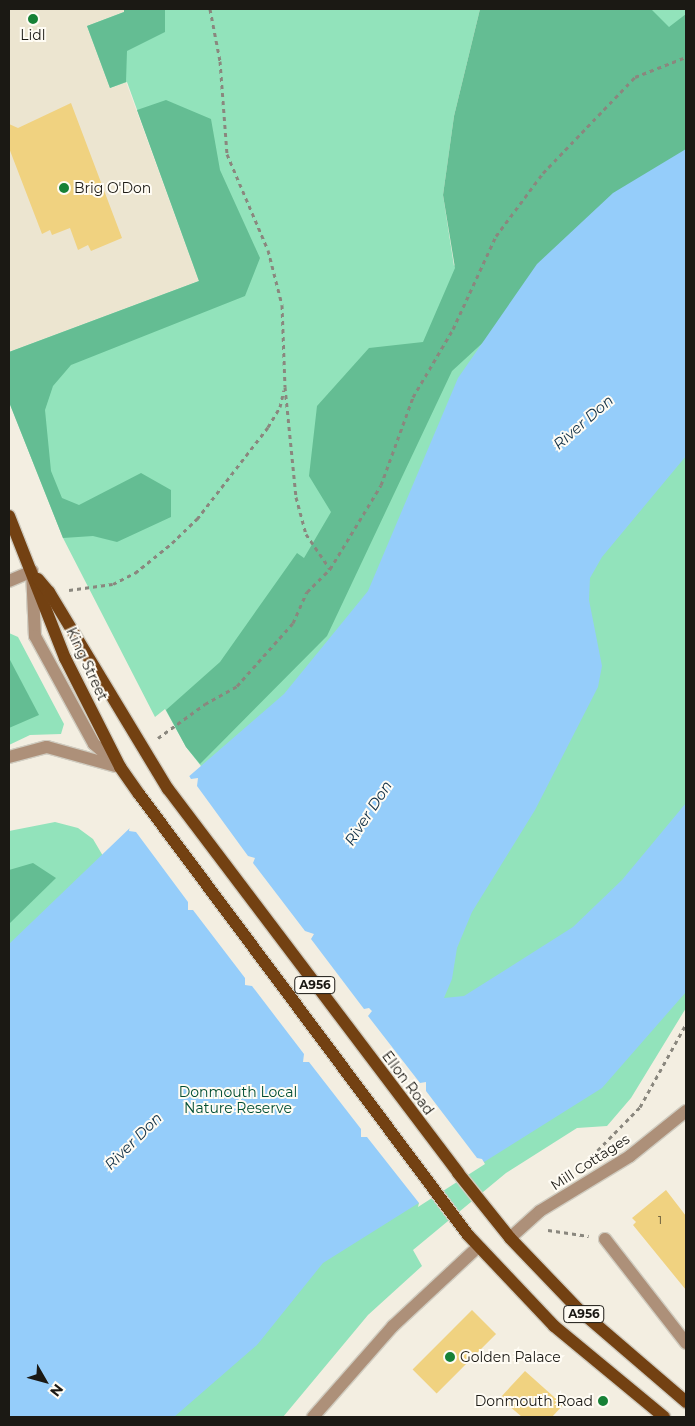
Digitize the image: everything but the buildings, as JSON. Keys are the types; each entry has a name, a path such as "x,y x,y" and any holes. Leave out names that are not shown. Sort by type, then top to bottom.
{"main road":[{"name":"King Street","path":"9,516 65,658 120,768"},
{"name":"King Street","path":"32,571 49,592 144,749"},
{"name":"Ellon Road","path":"144,749 193,822 510,1238 578,1309 686,1402"},
{"name":"A956","path":"120,768 478,1247 554,1326 664,1417"}],"street":[{"path":"9,581 32,571 35,636 94,744 120,768"},
{"path":"9,757 47,747 120,768"},
{"name":"Mill Cottages","path":"510,1238 540,1211 630,1156 686,1111"},
{"path":"606,1239 686,1343"},
{"path":"313,1417 393,1326 478,1247"}],"path":[{"path":"210,9 220,61 227,154 277,278 282,305 285,387 296,497 306,534 330,569"},
{"path":"144,749 205,704 237,686 293,623 307,592 330,569 381,485 413,397 453,329 496,236 542,173 634,77 686,56"},
{"path":"49,592 113,584 154,559 197,519 268,427 280,408 285,387"},
{"path":"586,1162 640,1107 686,1024"},
{"path":"542,1229 606,1239"}],"shaded area":[{"path":"9,9 124,9 125,12 87,26 111,88 126,82 199,281 9,352"}],"green space":[{"name":"Donmouth Local Nature Reserve","path":"124,9 480,9 454,116 443,195 454,266 651,9 686,9 686,1008 631,1098 607,1126 577,1128 506,1173 413,1250 422,1266 368,1315 283,1417 9,1417 9,831 55,822 78,828 93,839 116,878 223,794 186,747 165,709 155,717 63,538 9,402 9,352 199,281 127,82 110,88 87,26 124,12"},
{"path":"124,9 165,9 165,32 127,51 126,82 110,88 87,26 124,12"},
{"path":"480,9 651,9 669,27 686,14 686,156 452,371 327,636 200,764 186,747 166,710 220,662 297,553 304,558 331,512 309,476 317,406 369,348 423,342 455,268 443,195 454,116"},
{"path":"166,100 211,119 220,170 260,258 245,296 71,365 53,386 45,410 51,471 62,498 79,505 141,473 171,490 171,517 117,542 93,536 63,538 9,402 9,352 199,281 137,110"},
{"path":"9,633 18,637 64,724 61,734 30,735 9,745"},
{"path":"9,658 39,715 9,728"},
{"path":"33,863 56,878 9,924 9,870"}],"water":[{"name":"Donmouth Local Nature Reserve","path":"686,149 686,456 602,557 590,578 589,600 602,666 598,687 535,810 472,912 457,948 452,979 444,998 464,996 573,927 622,880 686,803 686,992 602,1088 323,1263 257,1345 174,1417 9,1417 9,944 134,824 284,694 368,591 458,378 537,264 613,193"}],"pier":[{"path":"188,774 191,779 198,778 197,786 248,856 255,858 253,863 305,931 314,934 311,939 364,1009 369,1008 372,1011 368,1016 420,1083 426,1082 426,1091 477,1158 482,1159 485,1164 418,1207 419,1203 367,1137 361,1137 361,1129 309,1062 303,1062 304,1054 252,986 245,985 245,978 193,910 188,910 188,902 136,832 129,831 130,824"}],"place":[{"name":"Lidl","path":"33,19"},
{"name":"Brig O'Don","path":"64,188"},
{"name":"Golden Palace","path":"450,1357"},
{"name":"Donmouth Road","path":"603,1401"}],"water label":[{"name":"River Don","path":"583,422"},
{"name":"River Don","path":"368,813"},
{"name":"River Don","path":"133,1141"}]}
